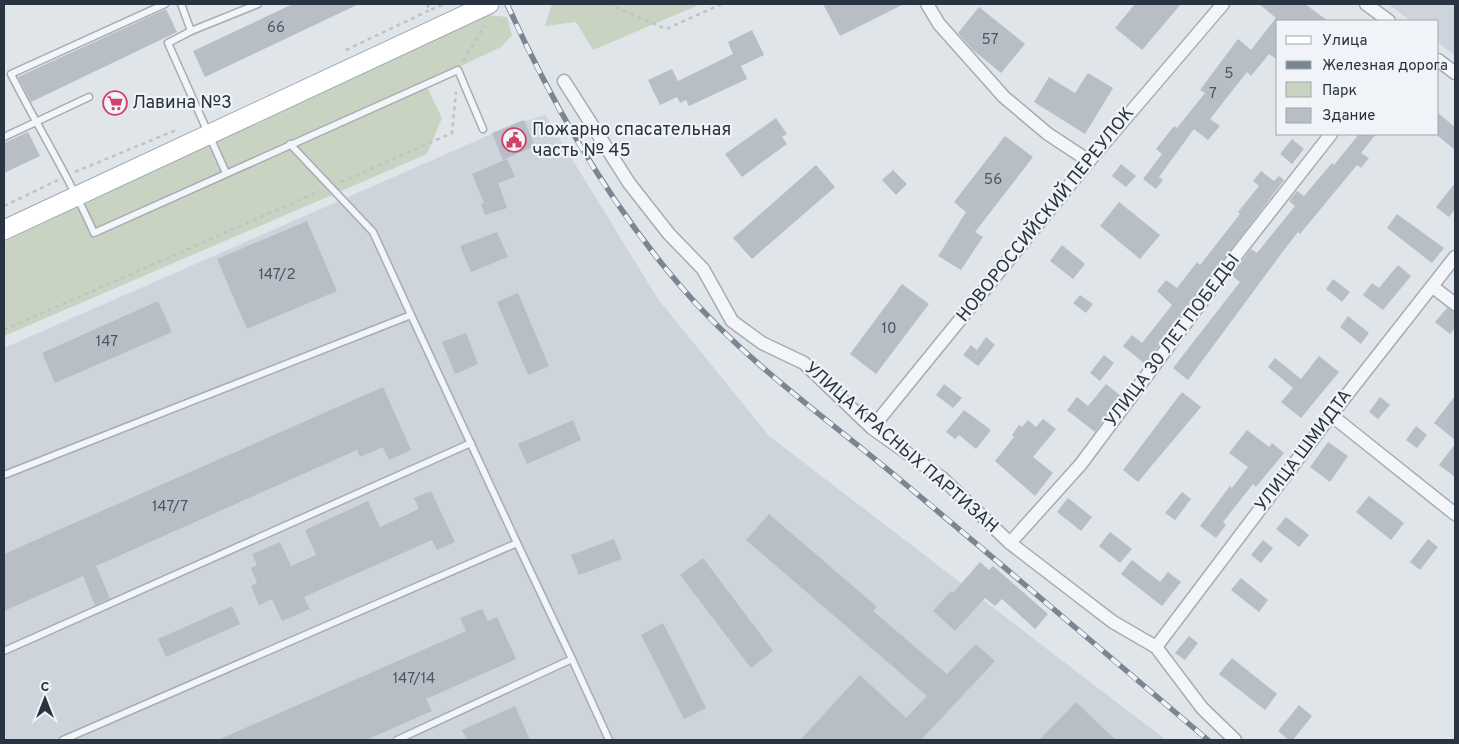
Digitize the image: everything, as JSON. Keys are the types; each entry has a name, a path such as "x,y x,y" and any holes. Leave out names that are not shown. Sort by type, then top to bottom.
{"main road":[{"path":"4,230 210,134 488,11"}],"street":[{"path":"927,4 939,24 1004,97 1048,134 1089,161"},
{"name":"НОВОРОССИЙСКИЙ ПЕРЕУЛОК","path":"872,428 1089,161 1223,4"},
{"path":"1366,4 1388,20"},
{"path":"1439,61 1455,74"},
{"name":"УЛИЦА КРАСНЫХ ПАРТИЗАН","path":"564,81 628,183 669,234 704,269 732,321 762,343 804,363 872,428 942,478 1010,543 1113,622 1156,647 1202,708 1235,740"},
{"name":"УЛИЦА 30 ЛЕТ ПОБЕДЫ","path":"1010,543 1081,464 1237,254 1330,135"},
{"name":"УЛИЦА ШМИДТА","path":"1156,647 1331,415 1455,257"},
{"path":"1433,287 1455,304"},
{"path":"1331,415 1455,514"}],"lane":[{"path":"4,75 11,74 165,4"},
{"path":"181,4 191,31"},
{"path":"226,173 168,43 191,31 258,4"},
{"path":"11,74 35,122 78,196 94,233 458,70 483,129"},
{"path":"4,136 89,97"},
{"path":"290,144 373,232 610,740"},
{"path":"4,475 411,315"},
{"path":"4,651 471,443"},
{"path":"63,740 517,543"},
{"path":"397,740 572,659"}],"path":[{"path":"427,4 430,10"},
{"path":"343,52 444,4"},
{"path":"608,4 666,29 722,4"},
{"path":"4,330 452,133 458,70 488,11"},
{"path":"4,206 67,176 176,130"}],"shaded area":[{"path":"1388,4 1455,4 1455,56 1439,43 1439,20 1410,20"},
{"path":"545,115 658,299 769,436 1166,740 4,740 4,348 510,126"}],"green space":[{"path":"552,4 701,4 593,50 576,22 545,26"},
{"path":"488,15 507,17 512,35 501,47 425,83 442,118 427,154 4,336 4,242"}],"building":[{"path":"293,4 359,4 205,77 193,51"},
{"path":"823,4 904,4 840,36"},
{"path":"1135,4 1181,4 1142,50 1115,28"},
{"path":"1259,4 1305,4 1327,20 1276,20 1276,59 1269,54 1251,76 1247,72 1210,119 1220,126 1208,140 1194,129 1159,177 1163,180 1156,189 1143,179 1162,154 1156,149 1174,126 1177,128 1205,93 1200,90 1238,39 1251,50 1276,18"},
{"path":"979,7 1025,44 1001,73 973,50 958,33"},
{"path":"166,9 177,32 31,102 18,77"},
{"path":"752,30 764,55 741,66 747,79 689,106 686,100 680,103 677,97 660,105 648,80 672,69 678,81 733,54 728,42"},
{"path":"1088,73 1113,88 1085,134 1034,102 1049,77 1075,93"},
{"path":"1439,114 1455,127 1455,150 1438,136"},
{"path":"776,118 787,134 782,137 787,144 742,177 725,154"},
{"name":"Пожарно спасательная часть № 45","path":"524,120 535,146 503,160 492,133"},
{"path":"28,132 40,156 4,173 4,143"},
{"path":"1358,135 1375,135 1361,153 1369,158 1361,168 1357,165 1300,234 1298,232 1188,380 1173,368 1240,282 1231,275 1251,249 1257,253 1295,206 1289,201 1297,191 1304,196 1332,163 1334,165"},
{"path":"1005,136 1033,157 975,232 983,237 961,270 938,256 966,212 954,202"},
{"path":"1292,139 1304,149 1292,164 1280,154"},
{"path":"507,159 515,177 498,183 507,208 485,215 481,204 484,203 472,174"},
{"path":"1121,164 1136,176 1126,187 1112,176"},
{"path":"816,165 835,187 752,259 733,238"},
{"path":"893,170 907,184 896,195 882,180"},
{"path":"1261,171 1274,181 1279,176 1284,180 1145,364 1123,346 1132,335 1142,343 1172,305 1157,291 1166,280 1177,288 1197,262 1200,265 1240,214 1238,212 1259,186 1253,181"},
{"path":"1455,183 1455,209 1449,217 1436,207"},
{"path":"1119,202 1160,235 1140,259 1100,226"},
{"path":"1397,214 1444,248 1432,263 1387,228"},
{"path":"307,221 337,291 247,329 217,259"},
{"path":"497,232 508,257 471,272 460,246"},
{"path":"1062,245 1085,264 1073,279 1050,261"},
{"path":"1398,265 1411,276 1383,310 1363,295 1372,283 1379,288"},
{"path":"1333,279 1350,292 1342,302 1326,289"},
{"path":"902,284 929,304 876,374 850,354"},
{"path":"518,293 549,366 528,375 497,302"},
{"path":"1080,295 1093,304 1086,313 1073,303"},
{"path":"158,301 172,332 55,383 42,353"},
{"path":"1447,308 1455,312 1455,328 1450,334 1435,322"},
{"path":"1348,316 1369,333 1361,344 1340,327"},
{"path":"466,333 478,364 455,374 442,342"},
{"path":"986,337 995,345 978,366 963,355 971,345 977,350"},
{"path":"1104,355 1114,363 1100,381 1090,373"},
{"path":"1319,356 1339,372 1301,418 1281,402 1293,388 1268,367 1275,358 1301,379"},
{"path":"944,384 962,398 953,408 936,395"},
{"path":"1106,384 1121,396 1095,432 1067,410 1077,397 1088,406"},
{"path":"383,387 411,450 389,460 383,447 360,457 357,450 96,566 110,598 95,605 83,576 4,611 4,554"},
{"path":"1182,392 1201,407 1138,482 1123,470"},
{"path":"1455,396 1455,440 1434,423"},
{"path":"1380,397 1390,405 1378,419 1369,412"},
{"path":"964,410 991,430 976,449 959,435 955,439 946,432"},
{"path":"1043,419 1056,429 1033,457 1053,473 1035,496 995,461 1014,437 1012,435 1019,425 1022,427 1028,420 1036,427"},
{"path":"573,420 581,440 527,464 518,444"},
{"path":"1416,426 1427,435 1417,448 1406,440"},
{"path":"1247,430 1269,447 1272,443 1284,453 1256,487 1253,484 1223,522 1226,525 1216,538 1200,526 1230,486 1232,488 1248,467 1229,453"},
{"path":"1328,442 1348,456 1330,482 1310,467"},
{"path":"1455,444 1455,477 1439,465"},
{"path":"431,491 455,542 437,550 432,540 304,597 310,609 282,621 272,599 259,605 251,586 257,583 251,568 257,565 252,554 280,542 291,566 316,555 305,530 368,501 380,527 419,509 414,498"},
{"path":"1182,492 1191,499 1175,520 1165,513"},
{"path":"1369,496 1404,523 1391,540 1356,512"},
{"path":"1068,498 1092,517 1081,531 1057,512"},
{"path":"769,514 877,607 873,611 947,674 976,644 995,661 921,740 800,740 860,675 906,718 927,696 746,540"},
{"path":"1286,517 1309,535 1299,547 1276,529"},
{"path":"1110,532 1132,549 1120,563 1099,546"},
{"path":"614,539 622,559 579,575 571,555"},
{"path":"1428,539 1438,547 1420,570 1410,562"},
{"path":"1263,540 1273,548 1261,563 1251,555"},
{"path":"703,558 773,651 751,668 680,575"},
{"path":"1132,560 1160,582 1168,572 1181,582 1162,606 1121,574"},
{"path":"980,562 989,570 993,566 1048,614 1035,629 1002,599 995,606 985,598 955,631 933,611 951,591 953,593"},
{"path":"1241,578 1268,600 1259,612 1231,590"},
{"path":"232,606 240,624 166,657 158,639"},
{"path":"482,609 488,621 497,617 516,659 426,699 432,711 366,740 218,740 466,631 460,618"},
{"path":"663,623 706,708 684,719 641,635"},
{"path":"1189,636 1198,643 1185,660 1175,653"},
{"path":"1232,658 1277,694 1265,710 1219,674"},
{"path":"1076,702 1103,728 1116,740 1039,740"},
{"path":"1299,705 1312,716 1293,740 1289,740 1278,731"},
{"path":"515,706 530,740 467,740 462,730"}],"railway":[{"path":"507,4 563,117 584,153 656,257 708,316 734,342 789,390 904,483 1208,740"}],"place":[{"name":"Лавина №3","path":"115,103"},
{"name":"Пожарно спасательная часть № 45","path":"514,140"}]}
